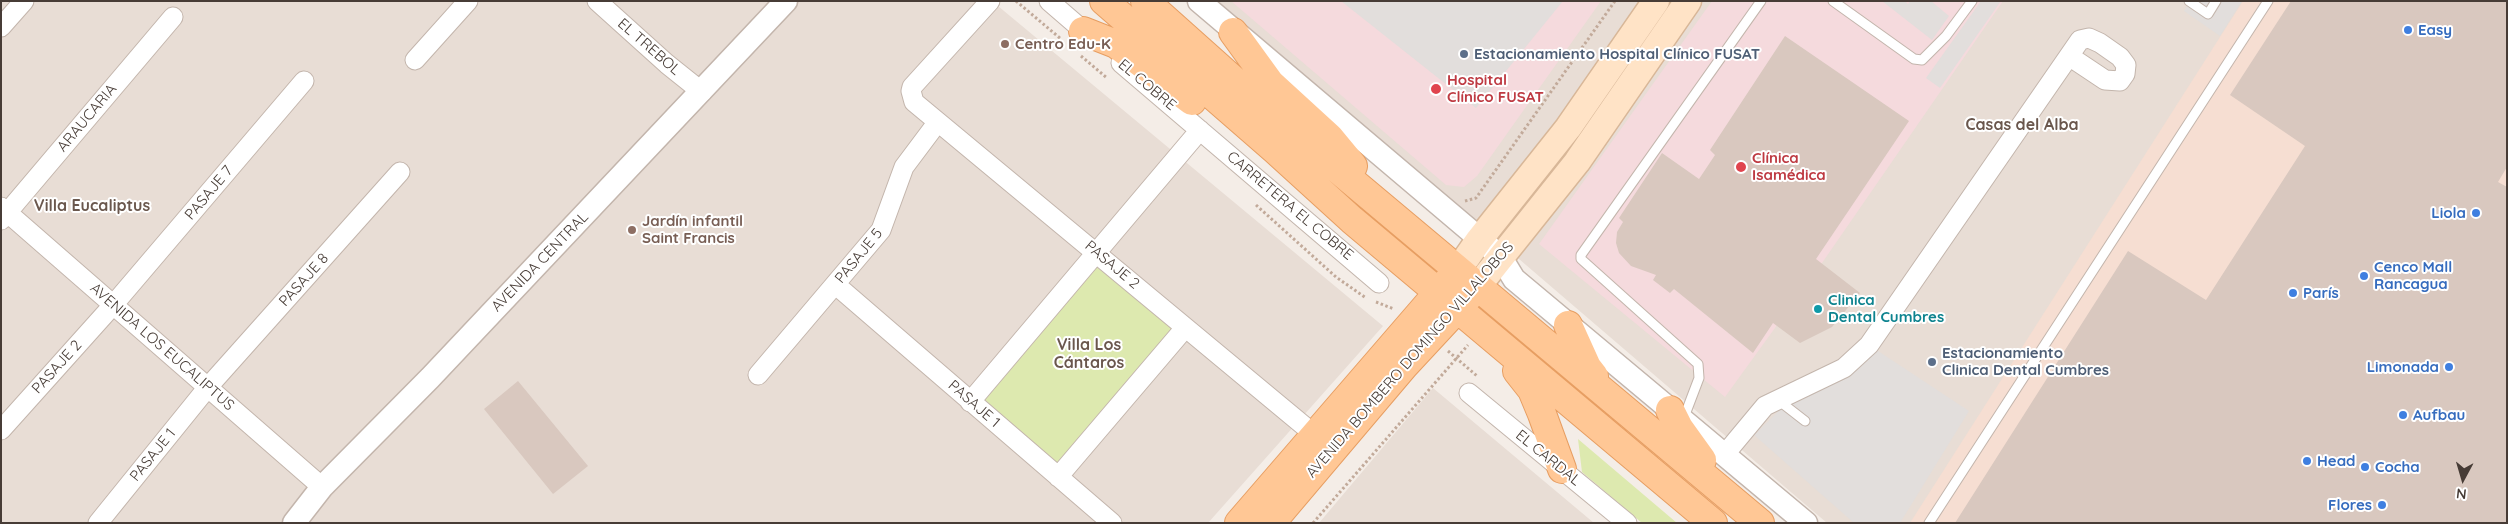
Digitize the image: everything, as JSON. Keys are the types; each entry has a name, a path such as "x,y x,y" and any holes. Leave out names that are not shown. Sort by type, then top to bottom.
{"main road":[{"path":"1104,1 1274,149 1352,220 1503,349 1713,523"},
{"path":"1145,1 1267,110 1747,511 1774,523"},
{"name":"AVENIDA BOMBERO DOMINGO VILLALOBOS","path":"1468,278 1479,240 1568,128 1656,1"},
{"name":"AVENIDA BOMBERO DOMINGO VILLALOBOS","path":"1239,523 1315,435 1448,301 1468,278 1500,256 1577,162 1688,1"},
{"path":"1083,30 1116,44 1242,137 1274,149"},
{"path":"1234,32 1270,83 1343,151 1353,166 1363,190"},
{"name":"AVENIDA BOMBERO DOMINGO VILLALOBOS","path":"1271,523 1404,366 1448,301"},
{"path":"1568,325 1587,367 1609,395"},
{"path":"1503,349 1532,390 1562,469"},
{"path":"1677,415 1693,450 1747,511"}],"street":[{"path":"1,27 24,1"},
{"path":"415,60 468,1"},
{"name":"EL TREBOL","path":"596,1 667,64 702,92"},
{"name":"AVENIDA CENTRAL","path":"294,523 322,487 702,92 786,1"},
{"name":"PASAJE 2","path":"990,1 912,87 911,96 914,102 1315,435"},
{"name":"EL COBRE","path":"1049,1 1200,130"},
{"path":"1199,1 1500,256 1514,279 1806,523"},
{"name":"ARAUCARIA","path":"3,213 173,17"},
{"path":"1725,454 1765,406 1844,368 1869,345 2069,56"},
{"name":"PASAJE 7","path":"114,304 304,81"},
{"name":"PASAJE 5","path":"758,375 884,226 904,167 937,123"},
{"path":"970,402 1098,253 1200,130"},
{"name":"CARRETERA EL COBRE","path":"1200,130 1379,282"},
{"name":"PASAJE 8","path":"208,387 400,172"},
{"name":"AVENIDA LOS EUCALIPTUS","path":"3,213 114,304 322,487"},
{"name":"PASAJE 1","path":"836,285 1112,523"},
{"name":"PASAJE 2","path":"1,430 114,304"},
{"path":"1058,477 1185,328"},
{"name":"PASAJE 1","path":"98,523 208,387"},
{"name":"EL CARDAL","path":"1469,393 1627,523"}],"lane":[{"path":"1677,415 1699,378 1698,364 1581,259 1580,255 1761,1"},
{"path":"1833,1 1914,59 1922,60 1946,36 1972,1"},
{"path":"2189,1 2208,14 2216,1"},
{"path":"1928,523 2268,1"},
{"path":"1778,400 1804,421"}],"path":[{"path":"1460,202 1476,198 1616,1"},
{"path":"1313,523 1473,340"}],"shaded area":[{"path":"1,1 992,1 1383,326 1208,523 1,523"},
{"path":"1218,1 2507,1 2507,523 1827,523"},
{"name":"Hospital Clínico FUSAT","path":"1231,1 1601,1 1477,176 1464,187 1446,185"},
{"name":"Estacionamiento Hospital Clínico FUSAT","path":"1341,1 1563,1 1476,108"},
{"name":"Clínica Isamédica","path":"1712,1 2003,1 1822,263 1725,397 1539,244"},
{"path":"1882,1 1905,1 1908,4 1910,1 1931,1 1949,16 1932,40"},
{"path":"1981,1 2001,1 1940,88 1926,78"},
{"path":"2190,1 2242,1 2220,36 2184,11"},
{"name":"Cenco Mall Rancagua","path":"2243,1 2507,1 2507,523 1910,523"},
{"path":"1869,345 1969,411 1900,523 1854,523 1754,435 1784,406"},
{"path":"1433,388 1594,523 1319,523"}],"green space":[{"path":"1095,262 1178,333 1060,471 977,401"},
{"path":"1578,439 1677,523 1642,523 1582,472"}],"building":[{"name":"Cenco Mall Rancagua","path":"2291,1 2507,1 2507,167 2498,182 2507,187 2507,523 1955,523 2128,251 2206,300 2305,146 2230,95"},
{"path":"1785,36 1909,121 1816,259 1860,293 1832,327 1800,343 1773,323 1753,353 1674,289 1670,293 1653,280 1656,275 1631,266 1619,253 1616,243 1617,232 1623,222 1619,218 1662,153 1699,179 1715,155 1710,150"},
{"path":"518,381 588,466 553,494 484,409"}],"place":[{"name":"Easy","path":"2408,30"},
{"name":"Centro Edu-K","path":"1005,44"},
{"name":"Estacionamiento Hospital Clínico FUSAT","path":"1464,54"},
{"name":"Hospital Clínico FUSAT","path":"1436,89"},
{"name":"Clínica Isamédica","path":"1741,167"},
{"name":"Liola","path":"2476,213"},
{"name":"Jardín infantil Saint Francis","path":"632,230"},
{"name":"Cenco Mall Rancagua","path":"2364,276"},
{"name":"París","path":"2293,293"},
{"name":"Clinica Dental Cumbres","path":"1818,309"},
{"name":"Estacionamiento Clinica Dental Cumbres","path":"1932,362"},
{"name":"Limonada","path":"2449,367"},
{"name":"Aufbau","path":"2403,415"},
{"name":"Head","path":"2307,461"},
{"name":"Cocha","path":"2365,467"},
{"name":"Flores","path":"2382,505"}],"district":[{"name":"Casas del Alba","path":"2022,125"},
{"name":"Villa Eucaliptus","path":"92,206"},
{"name":"Villa Los Cántaros","path":"1089,354"}]}
